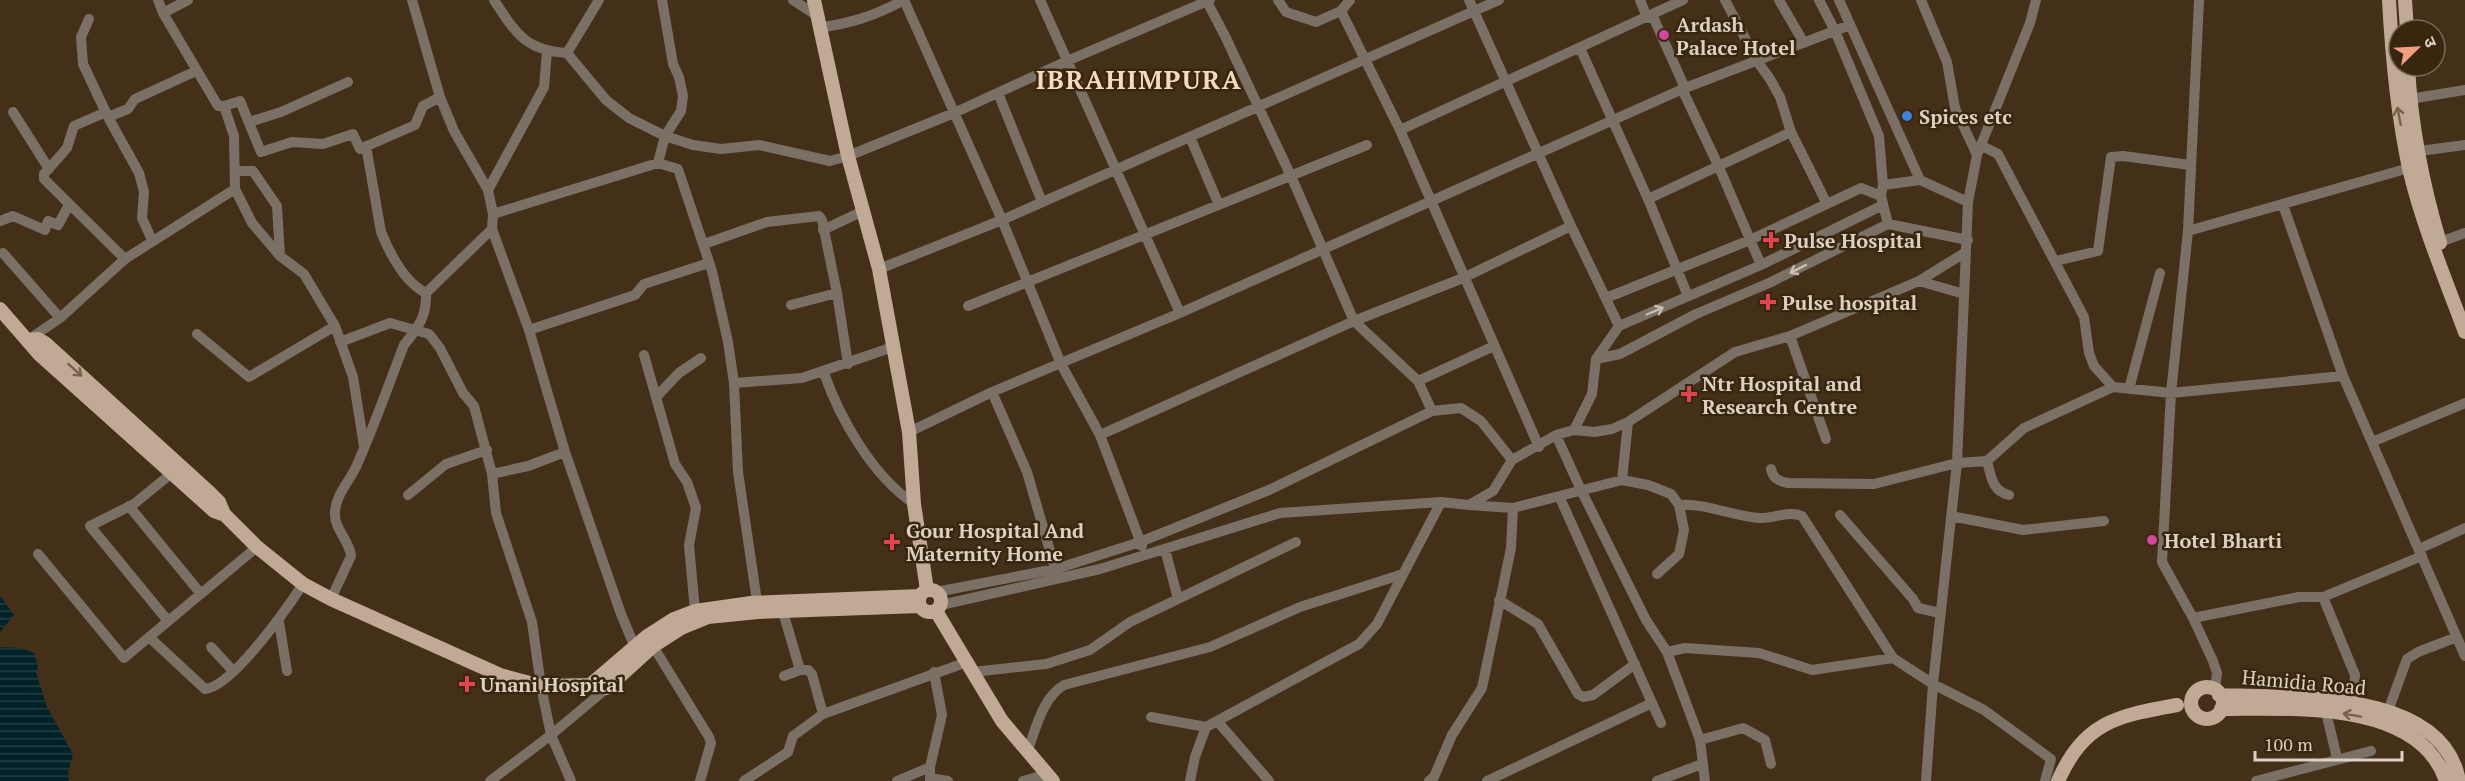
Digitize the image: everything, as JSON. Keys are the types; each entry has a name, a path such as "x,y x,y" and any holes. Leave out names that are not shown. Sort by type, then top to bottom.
{"main road":[{"path":"814,0 848,156 879,269 909,432 914,504 930,600 1002,721 1050,777"},
{"path":"2389,0 2393,71 2412,152 2440,242 2465,305"},
{"path":"2405,0 2406,18"},
{"path":"2409,78 2412,152 2409,168 2428,234 2465,332"},
{"path":"0,309 14,327"},
{"path":"0,317 28,340 39,354 177,469 214,511 224,514 257,547 303,584 331,599 500,675 541,686 607,688 638,652 646,637 674,619 695,611 930,600"},
{"path":"590,686 638,652 653,646 681,628 708,617 758,607 783,612 930,600"},
{"path":"2058,781 2075,749 2108,722 2126,715 2176,705 2201,689 2217,692 2222,704 2216,716 2207,719 2176,705"},
{"name":"Hamidia Road","path":"2217,692 2353,702 2388,711 2415,722 2440,741 2453,761 2459,781"},
{"path":"2193,696 2191,703 2194,712"},
{"name":"Hamidia Road","path":"2221,709 2352,713 2384,723 2412,737 2433,755 2443,775"},
{"path":"2443,775 2453,761"}],"street":[{"path":"158,0 163,13 218,106 240,101 261,152 292,142 323,144 353,134 360,149 415,125 423,105 440,97"},
{"path":"163,13 188,0"},
{"path":"412,0 440,97 454,131 489,190 493,214 492,229 529,330 565,452 621,614 638,652"},
{"path":"494,0 517,35 548,52 567,53 606,100 629,118 665,136 693,145 722,148 759,145 830,161 848,156 954,113 1207,0 1292,176 1354,321 1418,381 1432,411"},
{"path":"567,53 599,0"},
{"path":"658,163 665,136 681,111 682,96 679,78 673,64 662,0"},
{"path":"794,0 817,22 850,24 904,0 1002,220 1061,364 1100,435 1145,556"},
{"path":"1040,0 1180,313"},
{"path":"1278,0 1286,12 1316,22 1341,11 1350,0"},
{"path":"1469,0 1508,82 1571,226 1619,326"},
{"path":"879,269 1002,220 1498,0"},
{"path":"1640,0 1647,17"},
{"path":"1400,130 1683,0"},
{"path":"1725,0 1757,61 1780,98 1791,132 1827,204"},
{"path":"1779,0 1804,43"},
{"path":"1819,0 1835,31 1879,136 1882,196 1888,224"},
{"path":"1839,0 1920,180 1968,202"},
{"path":"1921,0 1947,62 1955,108 1979,151"},
{"path":"1926,781 1933,684 1957,463 1968,202 1979,151 2030,23 2036,0"},
{"path":"2199,0 2188,231 2171,393 2162,562 2193,618 2217,673 2217,692"},
{"path":"1341,11 1400,130 1539,447"},
{"path":"1647,17 1654,19 1761,265"},
{"path":"89,19 81,37 83,64 139,173 144,192 142,218 152,240"},
{"path":"909,432 992,392 1431,203 1684,88 1850,25"},
{"path":"1580,48 1689,296"},
{"path":"489,190 543,87 548,52"},
{"path":"125,259 44,179 49,169 67,148 74,126 128,109 135,99 196,71"},
{"path":"249,122 281,112 348,82"},
{"path":"2410,99 2465,90"},
{"path":"998,93 1042,202"},
{"path":"224,106 234,136 235,189 252,223 280,256 304,274 335,326 354,377 364,446"},
{"path":"13,112 49,169"},
{"path":"1648,199 1791,132"},
{"path":"1190,137 1219,205"},
{"path":"2412,152 2465,145"},
{"path":"331,599 351,556 334,515 336,503 356,467 404,345 416,331 427,309 426,293 403,272 385,243 381,232 380,213 366,146"},
{"path":"969,306 1367,146"},
{"path":"1979,151 1998,154 2084,317 2089,353 2094,366 2113,387"},
{"path":"2056,261 2098,251 2111,157 2123,156 2190,165"},
{"path":"493,214 658,163 678,170 704,244 728,342 734,382 738,472 758,607"},
{"path":"2188,231 2409,168"},
{"path":"235,171 253,171 277,206 280,256"},
{"path":"1574,430 1592,394 1596,359 1619,326 1761,265 1882,196 1920,180"},
{"path":"1605,298 1750,240 1861,188 1882,196"},
{"path":"28,340 60,318 125,259 235,189"},
{"path":"0,221 13,216 45,230 48,221 58,225 69,205"},
{"path":"2283,205 2343,376 2465,656"},
{"path":"823,230 863,211"},
{"path":"704,244 767,222 816,214 822,220 848,364"},
{"path":"1596,359 1620,354 1696,314 1769,283 1888,224 1967,246"},
{"path":"1100,435 1354,321 1463,278 1571,226"},
{"path":"426,293 492,229"},
{"path":"2440,242 2465,233"},
{"path":"1469,505 1493,491 1512,460 1539,447 1556,435 1574,430 1594,432 1612,429 1628,423 1735,352 1790,336 1919,281 1967,246"},
{"path":"3,253 60,318"},
{"path":"529,330 635,295 644,284 709,262"},
{"path":"2129,389 2160,273"},
{"path":"1919,281 1964,294"},
{"path":"790,305 837,293"},
{"path":"340,342 390,323 429,334 440,348 463,393 474,406 492,474 496,513 532,622 551,735 571,781"},
{"path":"197,334 246,377 249,377 335,326"},
{"path":"1790,336 1826,440"},
{"path":"1418,381 1494,346"},
{"path":"734,382 802,378 824,373 893,347"},
{"path":"644,355 675,464 687,482 696,508 689,545 695,611"},
{"path":"657,396 679,373 701,358"},
{"path":"824,373 832,397 854,435 896,491 914,504"},
{"path":"1771,470 1778,481 1788,483 1874,484 1957,463 1987,461 2024,428 2113,387 2171,393 2343,376"},
{"path":"992,392 1027,472 1057,574"},
{"path":"2372,442 2465,403"},
{"path":"1057,574 1269,490 1432,411 1461,408 1481,421 1512,460"},
{"path":"1622,480 1628,423"},
{"path":"1556,435 1646,620 1667,652 1700,740 1705,781"},
{"path":"408,495 446,464 487,450"},
{"path":"492,474 528,466 565,452"},
{"path":"1987,461 1995,487 2000,493 2009,495"},
{"path":"168,621 90,526 129,506 177,469"},
{"path":"930,600 1145,556 1280,513 1441,502 1513,508 1560,498 1581,490 1622,480 1648,485 1671,494 1679,505 1684,530 1679,554 1657,574"},
{"path":"1560,498 1661,723"},
{"path":"1151,717 1206,727 1359,644 1377,624 1441,502"},
{"path":"1679,505 1691,504 1761,518 1794,513 1802,516 1893,658 1933,684 1984,710 2050,759 2045,781"},
{"path":"129,506 201,594"},
{"path":"1444,781 1431,779 1452,735 1482,688 1511,548 1513,508"},
{"path":"1840,515 1913,599 1918,608 1940,613"},
{"path":"1951,516 2023,530 2104,521"},
{"path":"1199,517 1205,536"},
{"path":"2193,618 2299,597 2322,597 2421,553 2465,528"},
{"path":"744,781 788,752 793,736 823,714 934,672 970,667 1046,664 1090,650 1130,622 1296,542"},
{"path":"38,554 124,658 257,547"},
{"path":"1165,549 1178,599"},
{"path":"1027,752 1047,702 1054,691 1064,685 1210,647 1300,607 1403,574"},
{"path":"149,637 205,689 211,689 233,671 279,621 303,584"},
{"path":"2322,597 2355,675 2353,702"},
{"path":"1499,600 1538,624 1578,694 1583,697 1593,696 1635,664"},
{"path":"783,612 800,670"},
{"path":"279,621 287,671"},
{"path":"2388,711 2407,659 2418,652 2457,637"},
{"path":"653,646 709,737 711,743 700,781"},
{"path":"211,647 233,671"},
{"path":"1667,652 1685,648 1759,653 1812,670 1893,658"},
{"path":"784,676 800,670 808,670 812,674 823,714"},
{"path":"930,776 942,715 934,672"},
{"path":"490,781 551,735 607,688"},
{"path":"1487,781 1500,778 1652,703"},
{"path":"2326,712 2337,758"},
{"path":"1218,722 1269,781"},
{"path":"1190,781 1195,757 1206,727"},
{"path":"1700,740 1743,728 1765,740 1771,765"},
{"path":"2256,781 2371,750"},
{"path":"1657,781 1702,764"},
{"path":"504,771 510,781"},
{"path":"897,781 930,776 948,781"},
{"path":"1023,781 1050,777"}],"water":[{"path":"0,596 14,615 0,632"},
{"path":"0,647 22,648 34,653 38,666 36,673 47,707 73,754 68,773 69,781 0,781"}],"place":[{"name":"Ardash Palace Hotel","path":"1664,35"},
{"name":"Spices etc","path":"1907,116"},
{"name":"Pulse Hospital","path":"1771,240"},
{"name":"Pulse hospital","path":"1768,302"},
{"name":"Ntr Hospital and Research Centre","path":"1689,394"},
{"name":"Hotel Bharti","path":"2152,540"},
{"name":"Gour Hospital And Maternity Home","path":"892,542"},
{"name":"Unani Hospital","path":"467,684"}],"district":[{"name":"IBRAHIMPURA","path":"1139,79"}]}
